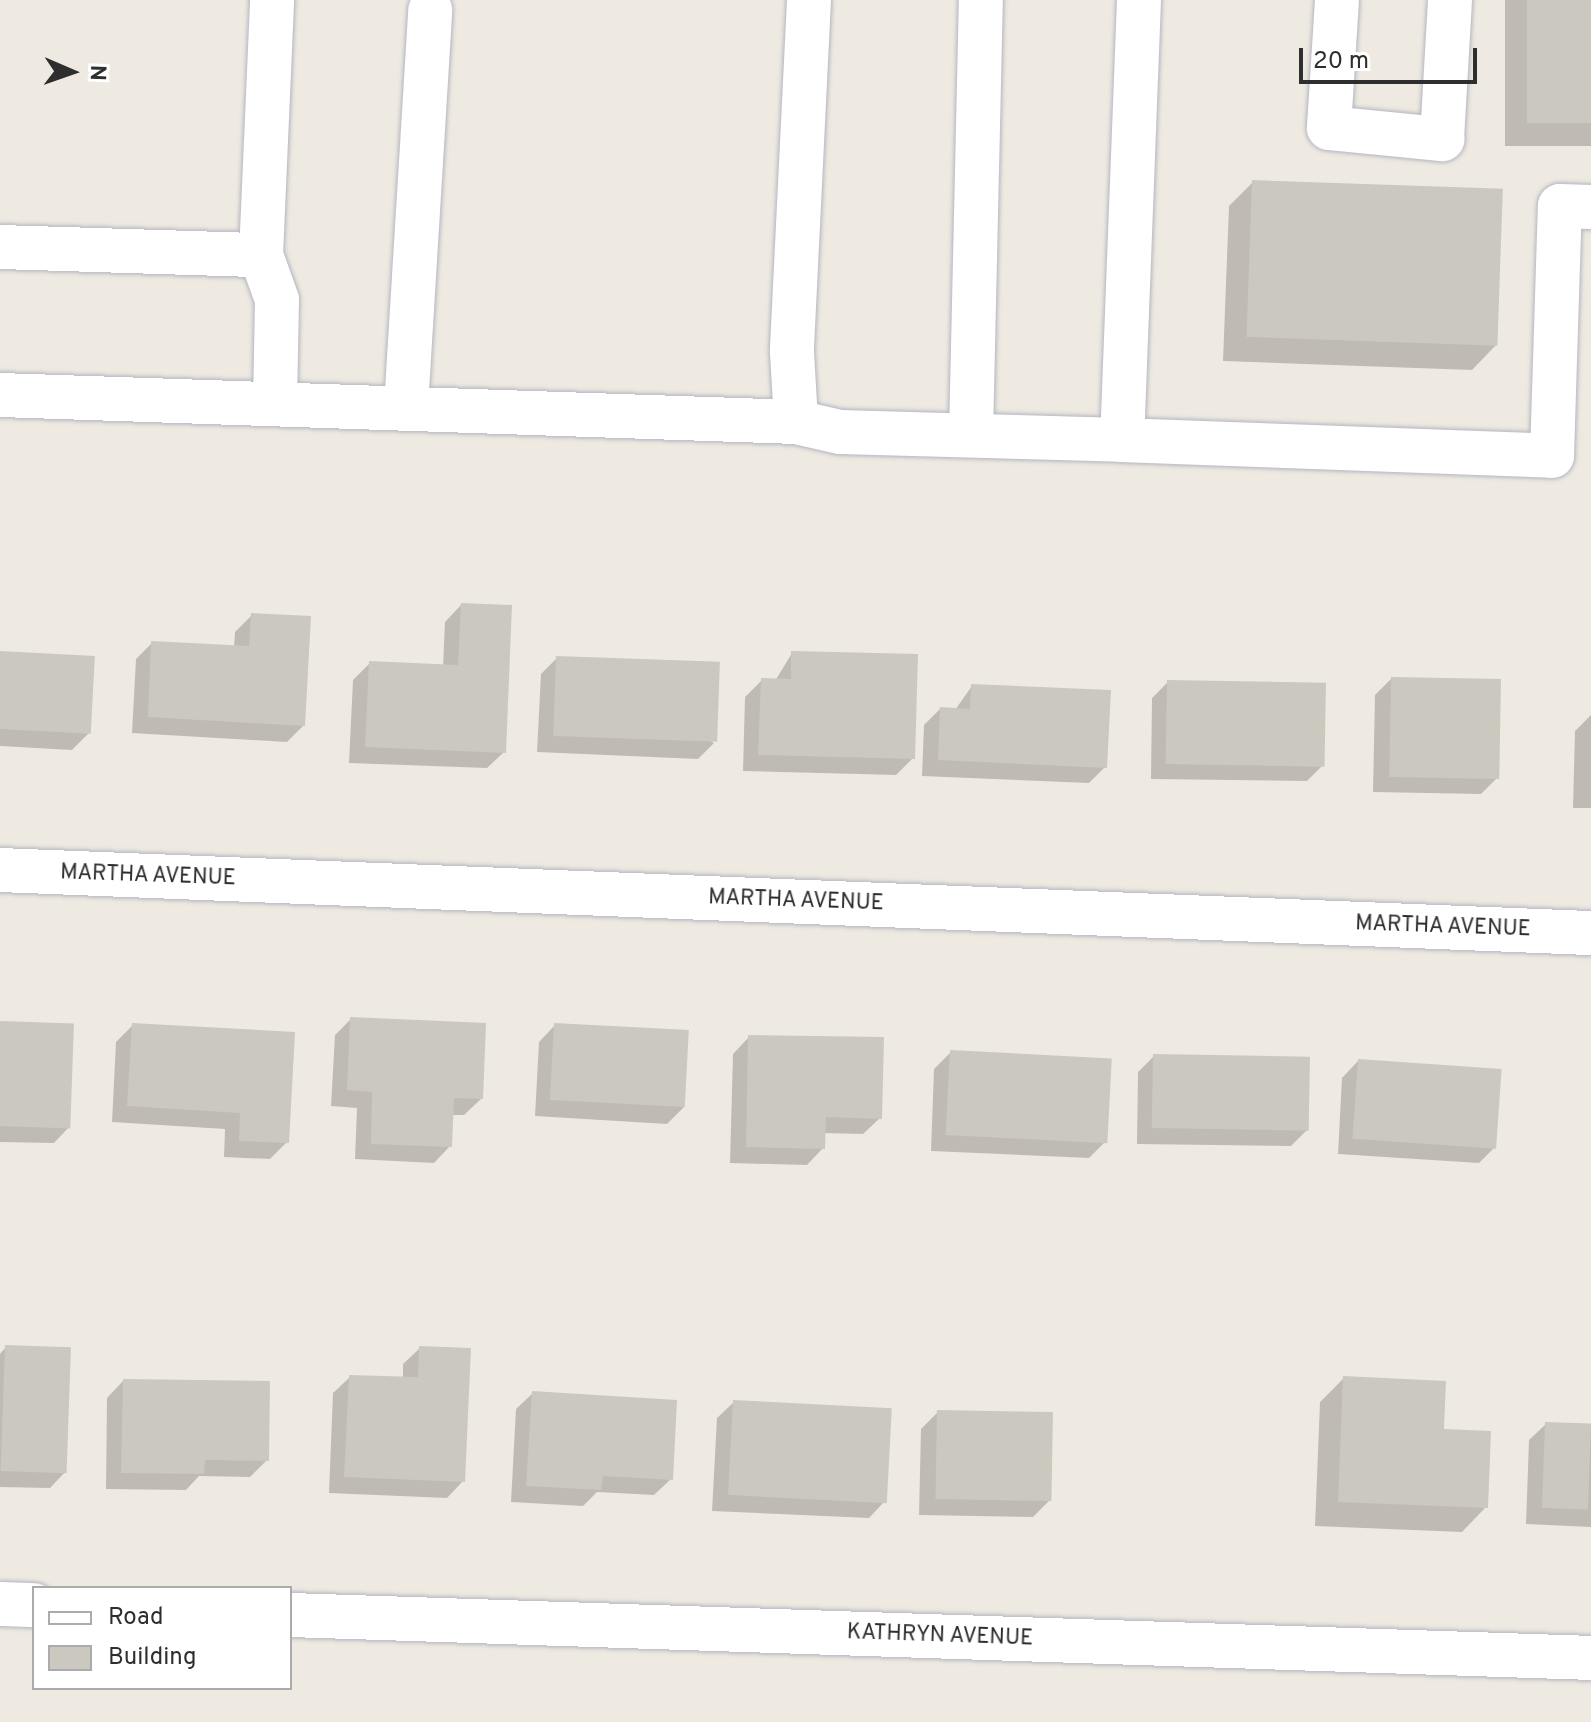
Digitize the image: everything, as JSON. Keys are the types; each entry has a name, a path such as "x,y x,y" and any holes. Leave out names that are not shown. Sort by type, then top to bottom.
{"street":[{"path":"272,0 261,255 277,300 275,403"},
{"path":"796,422 792,352 809,0"},
{"path":"971,435 981,0"},
{"path":"1122,440 1139,0"},
{"path":"1337,0 1329,128 1442,139 1450,0"},
{"path":"406,407 430,10"},
{"path":"0,395 796,422 840,432 1552,456 1560,206 1591,207"},
{"path":"0,247 261,255"},
{"name":"MARTHA AVENUE","path":"0,870 1591,933"},
{"path":"0,1604 32,1605"},
{"name":"KATHRYN AVENUE","path":"292,1615 1591,1658"}],"building":[{"path":"1527,0 1591,0 1591,123 1527,123"},
{"path":"1252,180 1503,189 1497,346 1247,337"},
{"path":"461,603 512,605 506,753 365,747 369,661 458,665"},
{"path":"251,613 311,616 305,726 148,717 151,641 249,646"},
{"path":"0,651 95,656 91,734 0,729"},
{"path":"791,651 918,654 915,759 758,755 761,678 791,679"},
{"path":"556,656 720,662 717,742 553,736"},
{"path":"1391,677 1501,679 1499,779 1389,777"},
{"path":"1167,680 1326,683 1325,767 1166,764"},
{"path":"971,684 1111,690 1107,768 938,760 940,707 970,709"},
{"path":"350,1017 486,1023 483,1099 454,1098 452,1147 371,1144 372,1092 347,1090"},
{"path":"0,1021 74,1024 70,1129 0,1126"},
{"path":"132,1023 295,1032 289,1143 239,1141 240,1113 127,1106"},
{"path":"554,1023 689,1030 685,1107 550,1100"},
{"path":"748,1035 884,1037 882,1119 826,1117 825,1149 746,1147"},
{"path":"950,1050 1112,1058 1107,1143 946,1135"},
{"path":"1153,1054 1310,1057 1309,1131 1152,1128"},
{"path":"1358,1059 1502,1069 1496,1149 1352,1139"},
{"path":"5,1345 71,1347 67,1473 1,1471"},
{"path":"419,1346 471,1348 465,1482 344,1477 349,1375 418,1377"},
{"path":"1343,1376 1446,1381 1444,1429 1491,1431 1488,1508 1338,1502"},
{"path":"123,1379 270,1381 269,1461 205,1460 204,1474 121,1473"},
{"path":"532,1391 677,1400 673,1480 603,1476 601,1490 526,1486"},
{"path":"733,1400 892,1408 887,1503 728,1495"},
{"path":"937,1410 1053,1412 1051,1501 935,1499"},
{"path":"1545,1422 1591,1424 1588,1510 1542,1508"}]}
